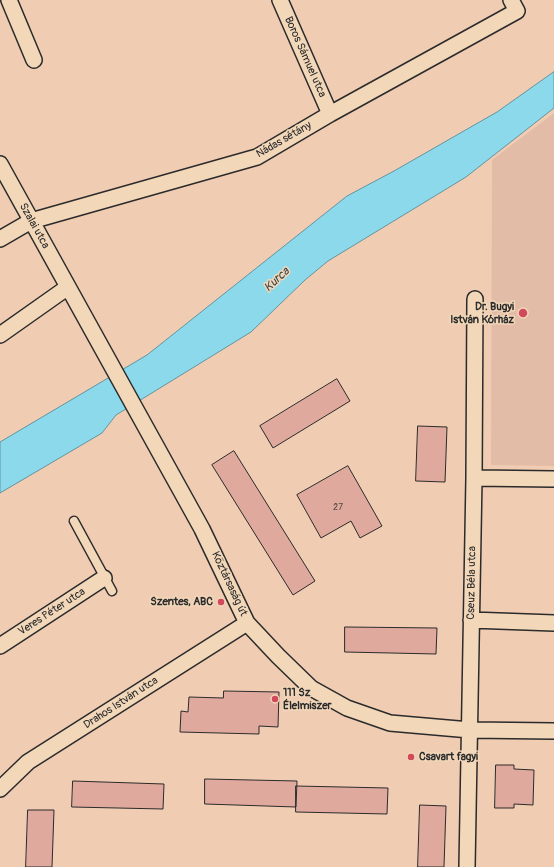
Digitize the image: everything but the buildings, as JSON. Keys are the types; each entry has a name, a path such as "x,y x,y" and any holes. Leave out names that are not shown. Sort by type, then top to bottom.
{"street":[{"path":"8,0 34,60"},
{"name":"Boros Sámuel utca","path":"280,0 330,114"},
{"name":"Nádas sétány","path":"0,239 31,221 257,157 514,6"},
{"name":"Szalai utca","path":"0,164 68,287"},
{"path":"0,334 68,287"},
{"name":"Köztársaság út","path":"68,287 202,529 247,623 311,688 347,708 390,723 470,730 554,731"},
{"name":"Cseuz Béla utca","path":"467,867 474,478 475,299"},
{"path":"474,478 554,479"},
{"name":"Veres Péter utca","path":"0,646 104,578"},
{"path":"471,620 554,623"},
{"name":"Drahos István utca","path":"0,789 28,762 247,623"}],"lane":[{"path":"74,521 112,591"}],"shaded area":[{"name":"Dr. Bugyi István Kórház","path":"554,113 554,466 491,465 492,160"}],"water":[{"name":"Kurca","path":"554,72 554,108 466,177 328,261 305,280 251,332 116,415 102,433 0,493 0,442 147,355 347,196 497,112"}],"place":[{"name":"Dr. Bugyi István Kórház","path":"523,313"},
{"name":"Szentes, ABC","path":"221,602"},
{"name":"111 Sz Élelmiszer","path":"275,699"},
{"name":"Csavart fagyi","path":"411,757"}]}
